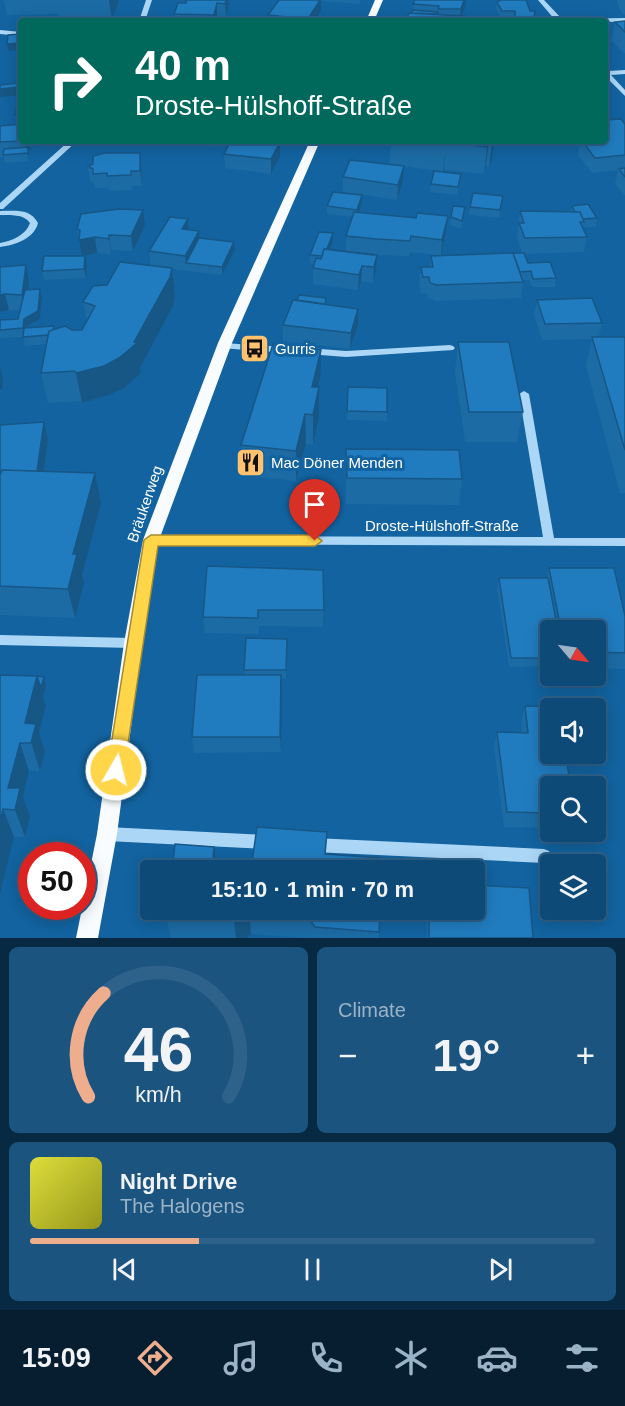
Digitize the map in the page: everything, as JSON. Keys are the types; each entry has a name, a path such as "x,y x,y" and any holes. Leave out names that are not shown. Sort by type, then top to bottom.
{"main road":[{"path":"371,18 379,0"},
{"name":"Bräukerweg","path":"87,938 107,834 133,643 151,540 224,346 314,144"}],"street":[{"path":"143,18 149,0"},
{"path":"541,0 557,18"},
{"path":"608,20 625,20"},
{"path":"0,32 18,34"},
{"path":"608,72 625,72"},
{"path":"608,74 625,94"},
{"path":"0,207 70,144"},
{"path":"0,213 24,214 31,219 33,227 30,234 20,241 0,245"},
{"path":"224,346 291,350"},
{"path":"302,351 346,354 450,348"},
{"path":"524,394 549,542"},
{"name":"Droste-Hülshoff-Straße","path":"151,540 625,542"},
{"path":"0,640 133,643"},
{"path":"107,834 540,856"}],"building":[{"path":"186,0 226,0 225,4 217,3 214,15 174,14 178,3 186,3"},
{"path":"279,0 320,0 309,18 268,15"},
{"path":"415,0 464,0 461,9 438,9 439,6 413,4"},
{"path":"526,0 530,11 535,11 536,18 517,18 515,11 502,11 497,2"},
{"path":"413,10 438,12 438,14 412,13"},
{"path":"409,13 464,16 463,18 407,18"},
{"path":"625,21 625,32 615,22"},
{"path":"18,34 18,43 7,44 8,35"},
{"path":"18,83 18,87 0,89 0,85"},
{"path":"621,119 625,124 625,155 595,158 584,144 608,144 608,120"},
{"path":"18,124 18,141 0,142 0,126"},
{"path":"229,144 279,144 271,159 224,154"},
{"path":"456,144 488,144 487,147"},
{"path":"28,147 28,153 3,155 4,149"},
{"path":"105,153 140,153 140,171 131,171 131,175 93,174 93,169 88,166 93,164 93,156"},
{"path":"350,160 404,166 398,185 343,177"},
{"path":"625,168 625,177 619,169"},
{"path":"434,171 461,174 458,187 431,184"},
{"path":"333,192 362,195 357,210 327,206"},
{"path":"473,193 503,196 500,210 470,207"},
{"path":"588,204 597,218 583,219 580,212 575,212 572,206"},
{"path":"453,206 465,207 462,221 451,217"},
{"path":"119,209 143,210 131,236 109,235 109,239 95,237 79,240 80,230 77,229 81,214"},
{"path":"520,211 580,212 584,222 580,222 587,237 525,238 519,223 524,223"},
{"path":"354,212 416,218 417,213 448,216 442,240 411,236 410,241 346,236"},
{"path":"170,217 188,219 182,229 199,231 185,256 149,251"},
{"path":"319,232 333,233 327,249 373,255 324,249 322,256 310,255"},
{"path":"199,238 234,242 222,267 186,263"},
{"path":"324,249 377,255 374,267 362,266 359,275 313,268 316,258 321,259"},
{"path":"513,253 523,282 437,285 430,283 429,277 423,277 421,267 433,267 431,256"},
{"path":"513,253 524,253 528,263 550,262 556,278 533,279 531,271 520,272"},
{"path":"44,256 85,256 84,269 42,271"},
{"path":"120,262 172,268 170,277 134,342 137,343 119,358 104,366 76,373 75,371 41,373 49,331 65,326 72,330 82,330 95,306 83,302 93,286 107,285"},
{"path":"26,265 22,295 0,295 0,267"},
{"path":"40,289 38,311 24,319 23,328 0,330 0,320 18,319 25,290"},
{"path":"299,295 326,298 325,304 297,300"},
{"path":"592,298 602,323 545,324 537,300"},
{"path":"293,300 358,309 351,333 283,325"},
{"path":"54,326 48,335 23,337 24,328"},
{"path":"592,337 625,337 625,450"},
{"path":"458,342 509,342 523,412 469,412"},
{"path":"273,344 321,350 312,387 319,387 313,415 305,414 296,451 241,445"},
{"path":"348,387 387,388 387,412 347,411"},
{"path":"44,422 37,471 2,470 0,475 0,425"},
{"path":"346,449 459,450 462,479 347,478"},
{"path":"2,470 95,473 73,554 77,554 68,589 0,586 0,475"},
{"path":"207,566 323,570 324,610 258,610 258,618 203,617"},
{"path":"549,568 614,568 625,616 625,653 606,652 606,620 559,620"},
{"path":"499,578 548,578 556,620 540,620 540,658 511,658"},
{"path":"246,638 287,639 286,670 244,670"},
{"path":"0,675 37,676 25,723 36,724 31,743 20,743 8,788 20,788 15,810 3,809 0,822"},
{"path":"197,675 281,675 280,737 192,737"},
{"path":"37,676 44,677 41,688"},
{"path":"525,706 540,706 540,764 567,764 569,776 540,776 540,813 507,812 497,732 528,733"},
{"path":"257,827 327,832 325,854 381,858 381,860 252,860"},
{"path":"175,844 214,847 213,859 226,860 173,860"},
{"path":"485,886 529,888 533,938 429,938 429,920 485,920"},
{"path":"310,920 380,920 379,932 315,927"}],"place":[{"name":"Gurris","path":"254,349"},
{"name":"Mac Döner Menden","path":"250,463"}],"route":[{"path":"116,770 133,643 151,540 315,541"}]}
